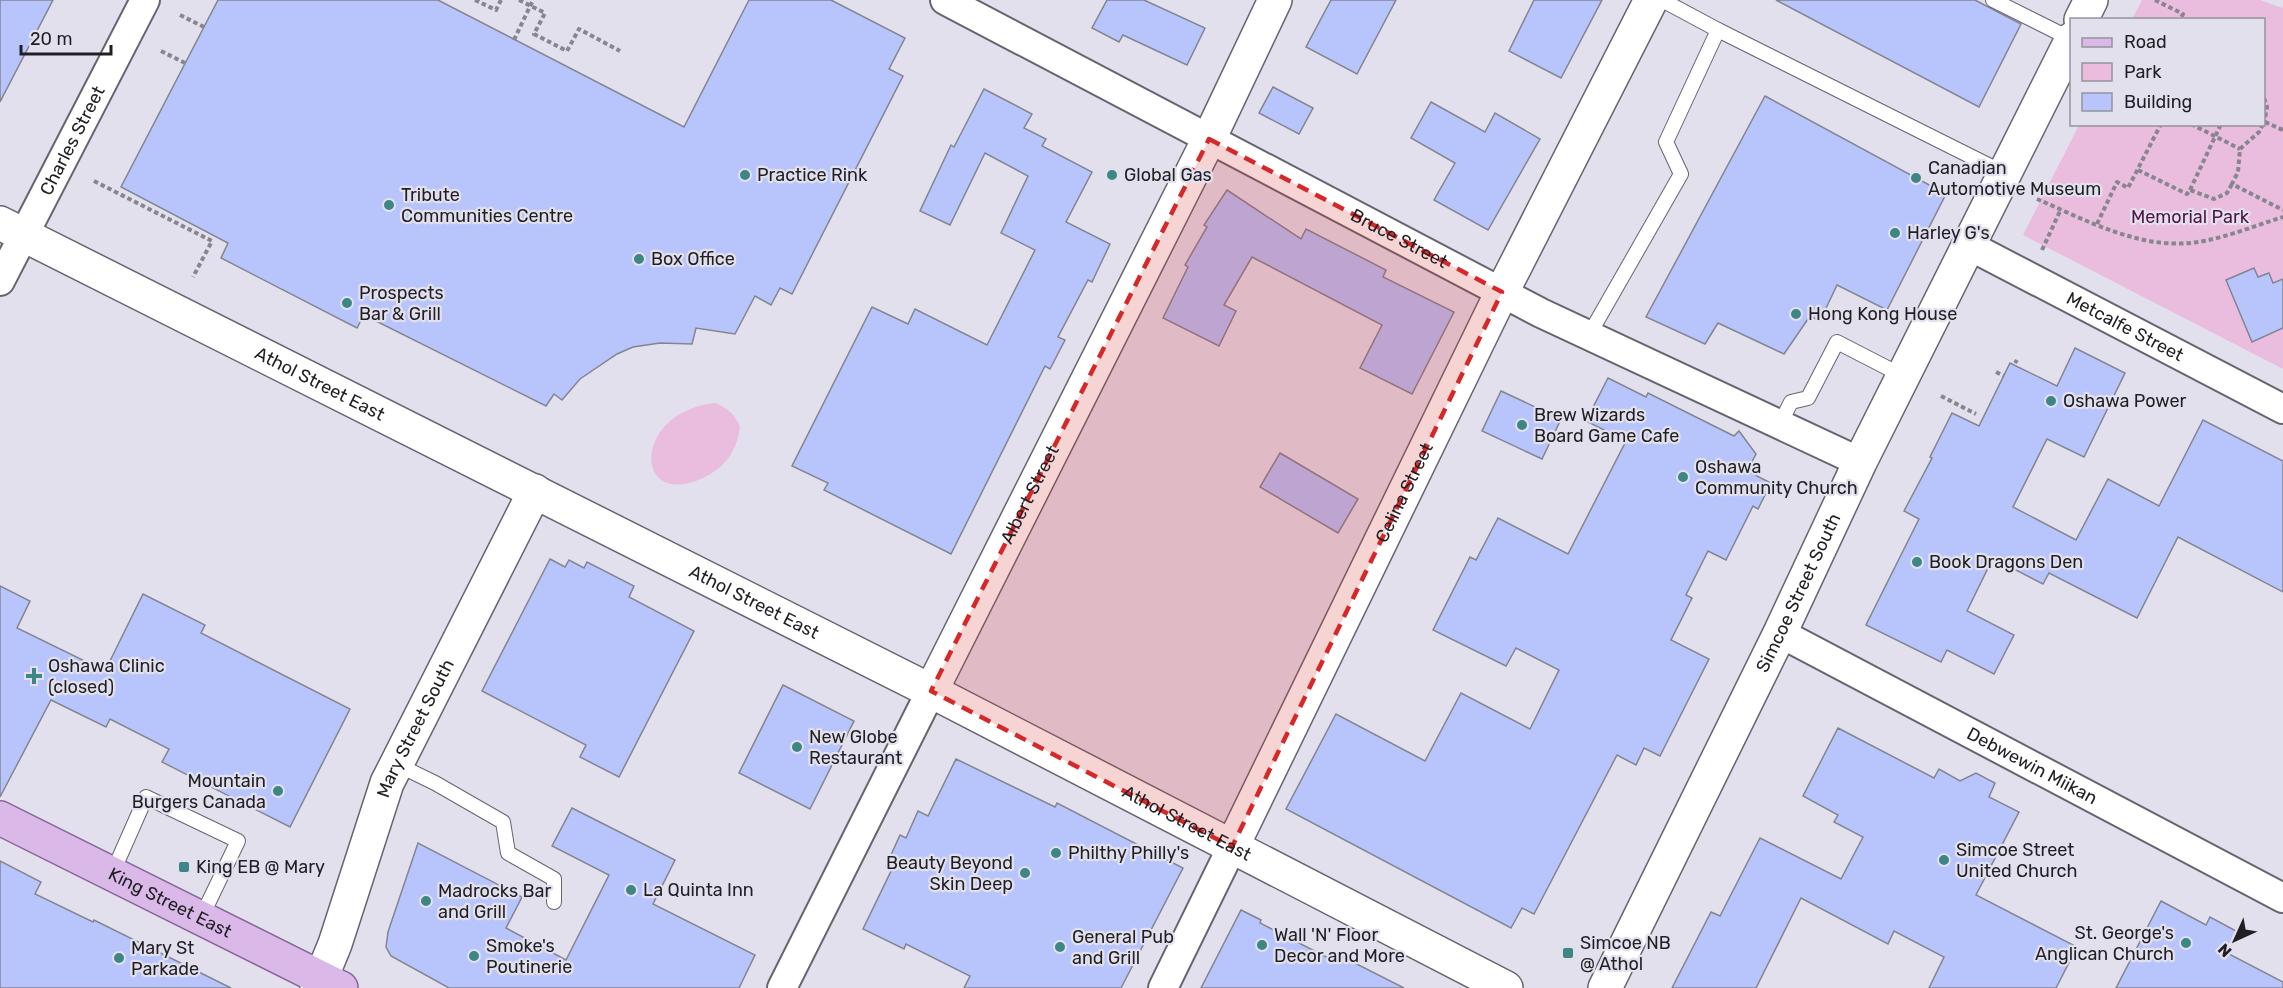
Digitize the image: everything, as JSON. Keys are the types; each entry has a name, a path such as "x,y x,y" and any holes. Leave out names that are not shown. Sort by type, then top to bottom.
{"main road":[{"name":"Albert Street","path":"932,691 1209,139 1275,0"},
{"name":"Celina Street","path":"1232,847 1502,292 1651,0"},
{"path":"2082,18 2091,0"},
{"name":"Simcoe Street South","path":"1605,988 1780,633 1860,462 2070,41"},
{"name":"Athol Street East","path":"12,229 932,691 1506,988"},
{"name":"Mary Street South","path":"327,985 387,783 535,491"},
{"name":"King Street East","path":"0,818 201,918 327,985"}],"street":[{"name":"Charles Street","path":"0,281 12,229 145,0"},
{"name":"Bruce Street","path":"945,0 1502,292 1860,462"},
{"name":"Metcalfe Street","path":"1968,245 2283,409"},
{"name":"Debwewin Miikan","path":"1780,633 2283,898"},
{"name":"Albert Street","path":"782,988 932,691"},
{"name":"Celina Street","path":"1163,988 1232,847"}],"lane":[{"path":"1662,0 2004,173"},
{"path":"1993,0 2070,38"},
{"path":"1589,335 1681,174 1666,141 1718,30"},
{"path":"1780,424 1791,402 1808,398 1837,342 1903,376"},
{"path":"396,764 435,783 502,822 508,853 554,879 554,902"},
{"path":"112,874 146,797 238,841 201,918"}],"path":[{"path":"475,0 496,10 501,0"},
{"path":"519,0 545,13 534,34 567,51 579,29 620,51"},
{"path":"514,40 533,0"},
{"path":"2155,0 2183,14 2181,18"},
{"path":"180,15 204,27"},
{"path":"161,51 185,63"},
{"path":"2265,101 2267,107 2265,118"},
{"path":"2265,123 2283,130"},
{"path":"2097,224 2117,182 2128,188 2160,126"},
{"path":"2195,126 2240,149"},
{"path":"2138,170 2187,194 2220,126"},
{"path":"2190,190 2214,200 2227,193 2238,172 2240,149 2262,126"},
{"path":"94,182 212,241 193,277"},
{"path":"2232,184 2283,210"},
{"path":"2037,199 2126,236 2174,243 2203,242 2283,217"},
{"path":"2042,250 2061,209"},
{"path":"1996,372 2004,376"},
{"path":"1941,396 1976,414"}],"highlighted area":[{"path":"1209,139 1502,292 1232,847 931,691"}],"green space":[{"name":"Memorial Park","path":"2142,0 2260,0 2283,8 2283,369 2023,235 2078,126 2265,126 2265,18 2133,18"},
{"path":"715,403 730,412 740,426 731,454 722,466 709,475 684,484 666,482 655,473 651,458 655,441 667,424 687,410"}],"building":[{"path":"0,0 53,0 0,102"},
{"name":"Tribute Communities Centre","path":"218,0 438,0 684,127 749,0 831,0 905,38 889,69 903,76 792,294 780,288 771,305 755,296 735,334 696,328 692,344 660,343 633,347 617,354 580,379 562,400 554,394 546,406 364,315 357,328 221,258 228,243 121,187"},
{"path":"1107,0 1144,0 1205,28 1187,65 1123,35 1119,42 1092,28"},
{"path":"1331,0 1396,0 1357,74 1306,47"},
{"path":"1534,0 1602,0 1561,78 1509,51"},
{"path":"1776,0 1975,0 2021,24 1979,107"},
{"path":"1273,87 1313,108 1299,134 1259,113"},
{"path":"984,89 1032,114 1024,128 1046,139 1042,146 1092,172 1066,222 1110,244 1092,282 1088,280 1058,337 1065,340 1050,369 1045,366 951,554 824,490 828,483 792,466 872,307 908,324 915,309 987,345 1035,250 1001,233 1028,176 985,153 950,225 920,211 951,145 954,147"},
{"path":"1765,96 1946,194 1887,310 1837,285 1820,321 1810,316 1784,354 1718,323 1705,344 1646,317"},
{"path":"1431,102 1485,132 1495,113 1540,139 1488,230 1434,200 1455,163 1411,138"},
{"path":"1227,190 1301,239 1306,229 1386,270 1383,277 1454,312 1412,394 1360,368 1382,325 1252,257 1224,305 1236,311 1219,346 1163,318 1188,267 1185,265 1207,227 1204,225"},
{"path":"2254,268 2258,277 2269,273 2273,283 2283,279 2283,328 2252,342 2226,280"},
{"path":"2075,348 2125,373 2084,457 2047,439 2013,507 2076,540 2108,479 2159,506 2203,420 2283,461 2283,592 2178,537 2137,618 2049,573 2043,584 1993,558 1967,611 2014,635 1994,674 1947,650 1941,662 1866,625 1919,519 1904,511 1932,458 1930,457 1952,413 1979,426 2010,363 2057,386"},
{"path":"1608,378 1646,397 1648,393 1734,436 1739,431 1756,454 1747,471 1771,483 1758,509 1753,506 1726,560 1708,551 1686,595 1692,598 1671,640 1709,659 1660,756 1644,748 1636,765 1617,755 1534,914 1522,908 1511,928 1286,809 1336,714 1425,761 1461,693 1530,729 1559,670 1516,648 1506,666 1433,630 1470,557 1476,560 1498,518 1568,554 1626,441 1586,421"},
{"name":"Brew Wizards Board Game Cafe","path":"1501,391 1561,419 1542,459 1482,431"},
{"path":"1280,453 1358,499 1338,533 1260,487"},
{"path":"550,559 565,567 569,560 584,568 587,562 634,586 629,597 694,631 619,777 580,757 586,745 482,691"},
{"path":"0,586 30,601 17,628 105,671 143,594 205,625 201,633 350,709 290,827 162,762 169,749 110,719 106,727 51,700 0,797"},
{"name":"New Globe Restaurant","path":"783,685 854,721 810,809 739,773"},
{"name":"Simcoe Street United Church","path":"1838,728 1934,778 1939,769 1960,781 1976,773 1995,783 1989,797 2019,812 1976,895 2077,947 2056,988 1929,988 1944,957 1894,931 1888,944 1801,898 1756,988 1672,988 1711,912 1720,916 1760,838 1841,879 1863,837 1834,822 1838,815 1803,796"},
{"path":"956,759 1055,807 1057,803 1183,868 1121,988 964,988 970,976 906,944 904,949 863,929 892,869 886,866 900,835 906,838 918,811 928,816"},
{"path":"572,808 675,860 653,904 755,955 739,988 449,988 391,956 386,947 388,932 418,843 522,897 506,928 566,960 609,875 552,846"},
{"path":"0,861 41,882 35,894 93,922 94,920 231,988 0,988"},
{"name":"St. George's Anglican Church","path":"2161,901 2206,925 2210,917 2238,932 2227,953 2283,982 2283,988 2116,988"},
{"name":"Wall 'N' Floor Decor and More","path":"1241,910 1261,920 1260,923 1336,962 1339,955 1404,988 1201,988"}],"place":[{"name":"Practice Rink","path":"745,175"},
{"name":"Global Gas","path":"1112,175"},
{"name":"Canadian Automotive Museum","path":"1916,178"},
{"name":"Tribute Communities Centre","path":"389,205"},
{"name":"Harley G's","path":"1895,233"},
{"name":"Box Office","path":"639,259"},
{"name":"Prospects Bar & Grill","path":"347,303"},
{"name":"Hong Kong House","path":"1796,314"},
{"name":"Oshawa Power","path":"2051,401"},
{"name":"Brew Wizards Board Game Cafe","path":"1522,425"},
{"name":"Oshawa Community Church","path":"1683,477"},
{"name":"Book Dragons Den","path":"1917,562"},
{"name":"Oshawa Clinic (closed)","path":"34,676"},
{"name":"New Globe Restaurant","path":"797,747"},
{"name":"Mountain Burgers Canada","path":"278,791"},
{"name":"Philthy Philly's","path":"1056,853"},
{"name":"Simcoe Street United Church","path":"1944,860"},
{"name":"King EB @ Mary","path":"184,867"},
{"name":"Beauty Beyond Skin Deep","path":"1025,873"},
{"name":"La Quinta Inn","path":"631,890"},
{"name":"Madrocks Bar and Grill","path":"426,901"},
{"name":"St. George's Anglican Church","path":"2186,943"},
{"name":"Wall 'N' Floor Decor and More","path":"1262,945"},
{"name":"General Pub and Grill","path":"1060,947"},
{"name":"Simcoe NB @ Athol","path":"1568,953"},
{"name":"Smoke's Poutinerie","path":"474,956"},
{"name":"Mary St Parkade","path":"119,958"}]}
